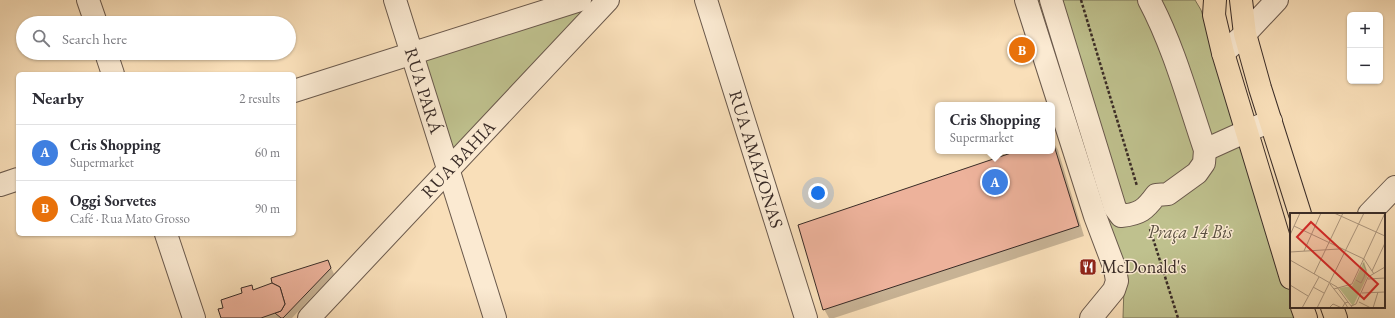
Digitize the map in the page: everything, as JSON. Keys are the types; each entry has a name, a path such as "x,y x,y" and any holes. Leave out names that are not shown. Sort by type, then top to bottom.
{"main road":[{"path":"1241,0 1245,34 1300,213"},
{"path":"1211,5 1223,53 1290,273"},
{"path":"1302,308 1306,318"},
{"path":"1332,308 1336,318"}],"street":[{"path":"88,0 94,16"},
{"name":"RUA PARÁ","path":"394,0 495,318"},
{"path":"296,90 580,0"},
{"name":"RUA BAHIA","path":"309,318 608,0"},
{"name":"RUA AMAZONAS","path":"706,0 806,318"},
{"path":"1026,0 1095,216 1115,269 1116,281 1114,290 1091,318"},
{"path":"1051,0 1115,208 1121,216 1132,215 1146,208 1156,195 1168,194 1197,173 1204,163 1205,150 1158,16 1150,0"},
{"path":"1223,53 1245,34 1277,0"},
{"path":"108,60 112,72"},
{"path":"1205,150 1246,130 1271,121"},
{"path":"0,185 16,180"},
{"path":"1370,213 1395,187"},
{"path":"167,236 194,318"}],"path":[{"path":"1081,0 1137,187"},
{"path":"1148,223 1178,318"}],"green space":[{"path":"580,0 608,0 448,170 411,54"},
{"name":"Praça 14 Bis","path":"1033,0 1195,0 1201,10 1290,289 1290,308 1296,308 1299,318 1123,318 1124,287"}],"building":[{"path":"1055,149 1079,226 823,310 798,225 1008,154 1055,154"},
{"path":"328,260 331,268 283,318 275,313 281,311 285,304 280,287 272,283 271,278"},
{"path":"272,283 280,287 285,304 281,311 261,318 221,318 218,309 223,308 221,300 242,293 241,288 252,285 253,290"}],"place":[{"name":"Oggi Sorvetes","path":"1022,50"},
{"name":"Cris Shopping","path":"995,182"},
{"name":"McDonald's","path":"1088,267"}]}
